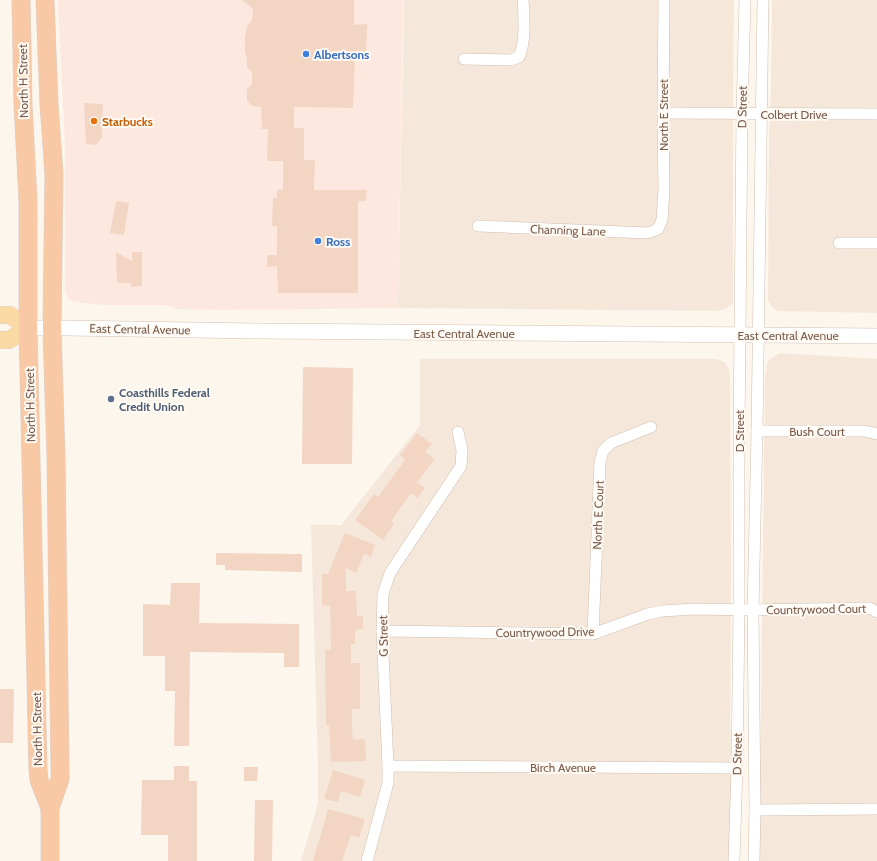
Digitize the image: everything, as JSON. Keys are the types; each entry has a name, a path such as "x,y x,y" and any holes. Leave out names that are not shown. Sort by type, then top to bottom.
{"highway":[{"name":"North H Street","path":"21,0 23,105 28,200 28,328 38,774 50,808"},
{"name":"North H Street","path":"46,0 49,104 54,178 52,328 56,465 60,779 50,808 50,861"}],"main road":[{"path":"0,315 10,315 28,328 10,340 0,340"},
{"name":"East Central Avenue","path":"28,328 276,332 877,336"}],"street":[{"path":"464,59 511,60 519,57 522,50 524,20 523,0"},
{"name":"North E Street","path":"658,229 662,220 664,190 664,0"},
{"name":"D Street","path":"734,861 737,768 742,113 745,0"},
{"name":"D Street","path":"754,861 755,809 753,610 763,0"},
{"name":"Colbert Drive","path":"663,113 877,114"},
{"name":"Channing Lane","path":"478,226 648,233 658,229"},
{"path":"839,243 877,243"},
{"name":"North E Court","path":"593,634 600,462 603,451 611,443 652,428"},
{"name":"Bush Court","path":"757,431 864,431 877,434"},
{"name":"G Street","path":"367,861 388,783 382,631 383,594 390,573 461,466 462,450 458,432"},
{"name":"Countrywood Court","path":"753,610 870,608 877,612"},
{"name":"Countrywood Drive","path":"382,631 593,634 648,614 662,611 694,609 753,610"},
{"name":"Birch Avenue","path":"388,766 737,768"},
{"path":"755,809 877,809"}],"shaded area":[{"path":"58,0 403,0 398,308 177,309 166,305 105,305 75,302 69,299 65,291 65,146"},
{"path":"404,0 734,0 733,303 726,309 716,311 398,308"},
{"path":"772,0 877,0 877,313 778,311 773,308 768,301"},
{"path":"779,353 877,359 877,861 759,861 765,376 768,361"},
{"path":"420,359 717,359 725,363 729,369 731,575 730,715 732,788 730,861 301,861 318,803 311,525 341,525 420,425"}],"building":[{"path":"242,0 354,0 354,25 367,24 366,58 355,57 353,108 294,107 294,128 304,128 304,160 315,160 314,190 367,190 366,201 358,201 358,293 278,293 277,266 267,267 267,255 277,255 277,226 272,226 273,198 277,198 277,190 283,190 283,161 267,161 268,129 262,129 261,107 252,106 247,101 247,89 252,84 252,72 247,68 245,38 247,26 252,20 253,9"},
{"name":"Starbucks","path":"84,103 103,104 102,137 96,145 86,144"},
{"path":"116,201 129,203 124,235 110,233"},
{"path":"116,252 132,261 132,252 142,252 142,286 131,287 131,283 117,283"},
{"path":"303,367 353,368 352,464 302,464"},
{"path":"417,433 432,444 425,452 435,459 417,482 425,488 417,498 411,493 391,521 394,524 383,540 355,520 374,494 378,497 405,460 400,455"},
{"path":"345,533 375,545 371,557 364,554 356,573 346,568 346,591 356,591 357,616 363,616 363,629 355,630 355,644 351,644 351,663 360,663 360,709 352,709 352,729 353,740 365,739 366,761 331,762 329,725 326,725 325,650 331,650 330,605 322,606 322,574 328,574"},
{"path":"216,553 302,554 302,572 225,570 225,565 216,565"},
{"path":"171,583 200,583 199,623 299,624 299,667 284,667 284,653 190,652 189,746 174,746 175,691 165,691 165,656 143,656 143,604 170,605"},
{"path":"0,689 14,689 13,743 0,743"},
{"path":"174,766 189,766 189,781 197,781 197,861 168,861 168,835 141,835 142,780 174,780"},
{"path":"244,767 258,767 257,781 244,781"},
{"path":"333,770 365,780 360,797 341,791 338,802 324,799"},
{"path":"255,800 273,800 272,861 254,861"},
{"path":"328,809 365,819 359,838 351,835 342,861 313,861 317,845"}],"place":[{"name":"Albertsons","path":"306,54"},
{"name":"Starbucks","path":"94,121"},
{"name":"Ross","path":"318,241"},
{"name":"Coasthills Federal Credit Union","path":"111,399"}]}
